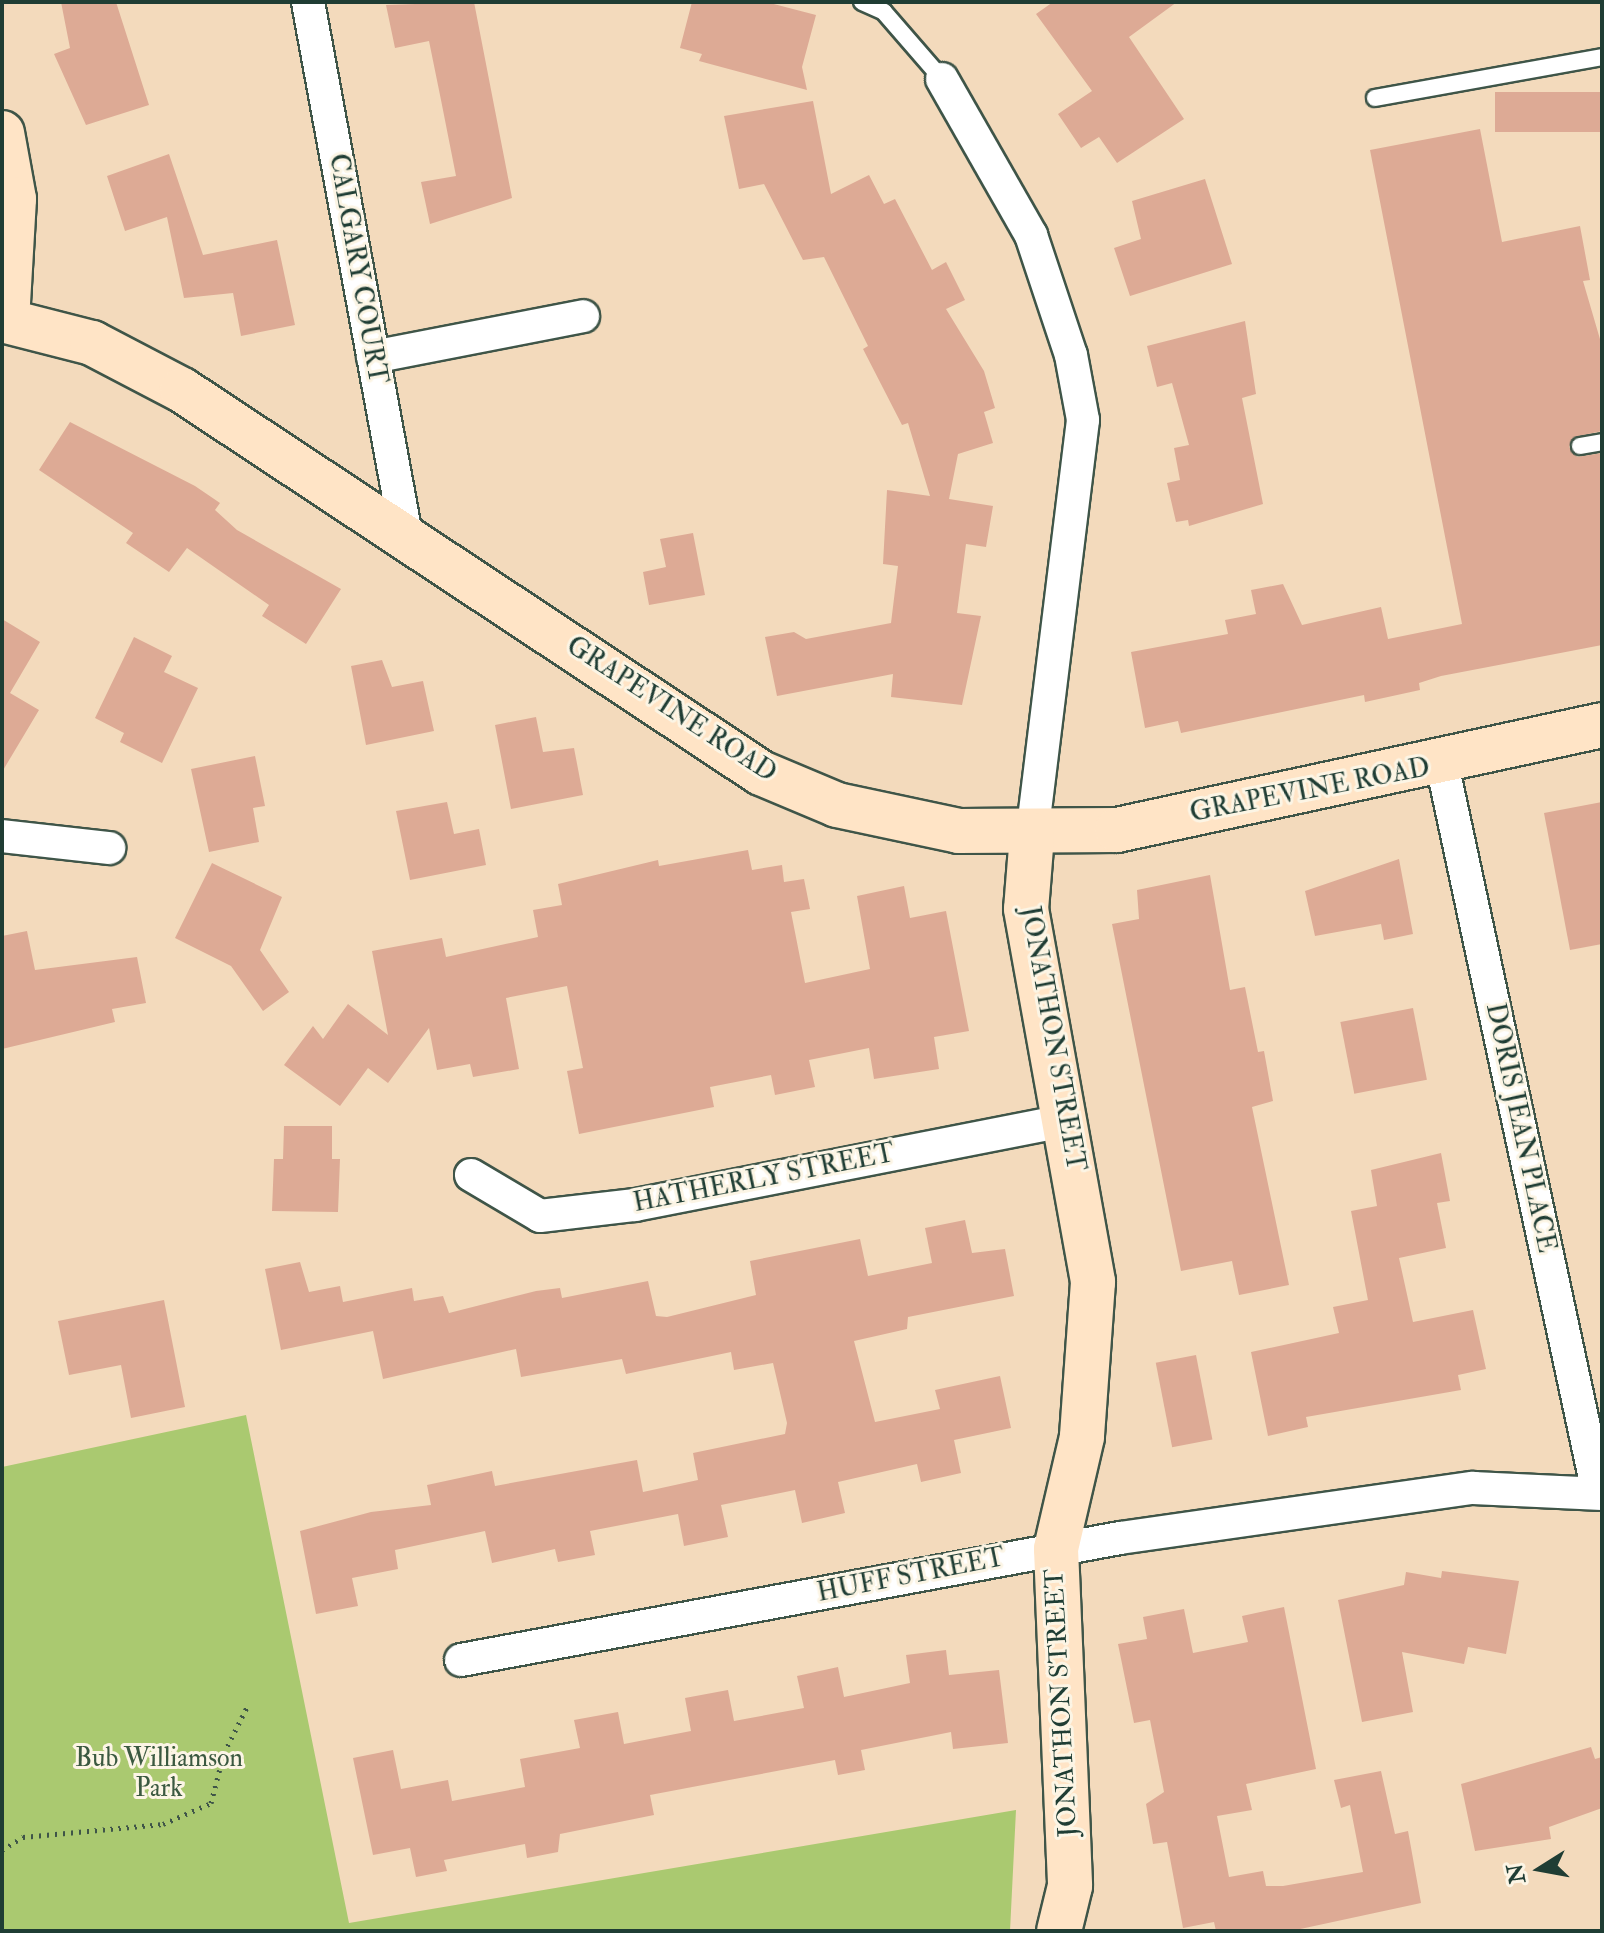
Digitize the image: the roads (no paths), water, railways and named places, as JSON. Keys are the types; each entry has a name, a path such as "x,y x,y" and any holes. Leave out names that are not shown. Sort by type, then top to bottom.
{"main road":[{"path":"2,133 14,199 5,320"},
{"name":"GRAPEVINE ROAD","path":"5,320 92,343 182,390 406,535 761,773 837,805 959,831 1032,835 1117,830 1442,764 1602,725"},
{"name":"JONATHON STREET","path":"1032,835 1026,909 1067,1120 1093,1282 1094,1345 1082,1437 1056,1549 1070,1886 1059,1931"}],"street":[{"name":"CALGARY COURT","path":"308,2 406,535"},
{"name":"JONATHON STREET","path":"942,79 1031,235 1071,355 1083,420 1032,835"},
{"path":"373,357 583,316"},
{"name":"DORIS JEAN PLACE","path":"1442,764 1600,1493"},
{"path":"2,836 109,848"},
{"name":"HATHERLY STREET","path":"471,1175 540,1216 635,1205 1067,1120"},
{"name":"HUFF STREET","path":"461,1660 1056,1549 1473,1488 1600,1493"}],"lane":[{"path":"862,2 884,12 942,79"},
{"path":"1375,98 1602,57"},
{"path":"1580,446 1602,442"}],"park label":[{"name":"Bub Williamson Park","path":"159,1774"}]}
